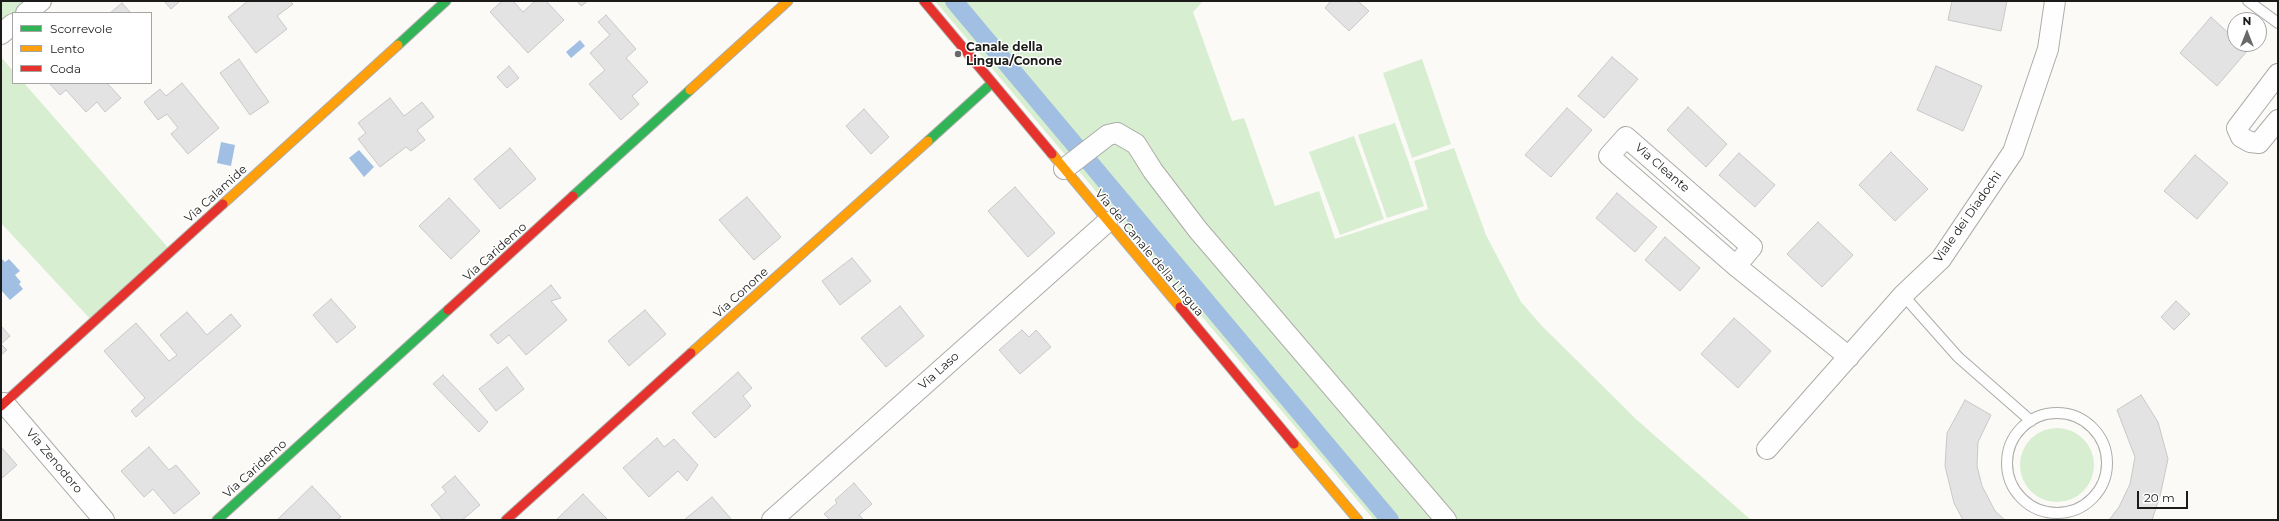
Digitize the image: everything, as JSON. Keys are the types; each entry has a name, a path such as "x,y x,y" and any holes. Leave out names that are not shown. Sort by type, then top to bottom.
{"street":[{"path":"27,12 41,1"},
{"name":"Via Calamide","path":"3,404 446,1"},
{"name":"Via Caridemo","path":"217,520 788,1"},
{"name":"Via del Canale della Lingua","path":"924,1 992,83 1070,164 1107,222 1358,520"},
{"name":"Viale dei Diadochi","path":"1767,449 1903,295 1941,259 2013,152 2048,49 2055,1"},
{"path":"1,34 12,25"},
{"path":"2278,74 2237,128 2241,137 2250,142 2259,143 2278,120"},
{"name":"Via Conone","path":"506,520 992,83"},
{"path":"1070,164 1098,141 1117,133 1136,144 1158,177 1198,230 1446,520"},
{"name":"Via Cleante","path":"1736,266 1752,247 1626,137 1609,156 1736,266 1849,357"},
{"name":"Via Laso","path":"772,520 1107,222"},
{"name":"Via Zenodoro","path":"3,404 104,520"}],"lane":[{"path":"2248,1 2278,23"},
{"path":"1903,295 1958,357 2031,421"},
{"path":"2061,414 2080,419 2096,432 2105,448 2107,466 2102,486 2088,502 2070,511 2053,513 2042,510 2028,503 2014,487 2008,471 2009,451 2018,433 2031,421 2042,416 2061,414"}],"green space":[{"path":"1,1 41,1 27,12 12,12 12,25 1,34"},
{"path":"935,1 1203,1 1193,12 1232,121 1244,118 1275,206 1319,191 1335,239 1428,209 1414,161 1454,148 1486,235 1521,302 1541,325 1637,420 1751,520 1374,520"},
{"path":"1,57 12,70 12,84 25,84 171,251 93,322 1,223"},
{"path":"1422,59 1451,144 1412,158 1383,73"},
{"path":"1395,123 1424,206 1387,218 1358,135"},
{"path":"1354,136 1384,219 1340,235 1309,152"},
{"path":"2050,428 2064,428 2078,434 2088,444 2094,458 2092,479 2088,486 2078,496 2064,502 2050,502 2036,496 2026,486 2020,472 2020,458 2026,444 2036,434"}],"water":[{"path":"580,40 585,46 571,58 566,52"},
{"path":"221,142 235,145 231,166 217,163"},
{"path":"359,150 374,167 364,177 349,158"},
{"path":"1,258 5,262 9,259 20,271 15,275 21,282 19,284 23,289 10,300 1,290"}],"building":[{"path":"164,1 180,1 171,9"},
{"path":"248,1 290,1 293,4 277,16 287,29 256,53 228,17"},
{"path":"502,1 513,1 523,12 535,1 546,1 564,20 528,53 490,12"},
{"path":"577,1 588,1 581,6"},
{"path":"1331,1 1358,1 1369,11 1349,31 1325,8"},
{"path":"1952,1 2007,1 2001,31 1948,20"},
{"path":"122,3 130,12 111,12"},
{"path":"606,15 636,49 626,58 648,82 632,96 639,104 621,120 589,84 605,70 590,53 610,35 598,22"},
{"path":"2211,17 2227,32 2227,52 2246,52 2217,86 2180,53"},
{"path":"1612,57 1638,79 1604,118 1578,96"},
{"path":"239,59 269,102 250,115 220,73"},
{"path":"509,66 519,78 507,88 497,77"},
{"path":"1936,66 1982,86 1963,131 1917,110"},
{"path":"182,83 219,128 188,154 171,134 178,128 167,114 158,120 144,102 160,89 166,96"},
{"path":"50,84 108,84 121,98 105,112 97,102 86,112 66,90 60,95"},
{"path":"390,98 404,116 422,102 434,117 417,130 425,140 411,151 406,147 380,167 358,139 366,133 358,123"},
{"path":"1688,107 1727,144 1706,167 1667,130"},
{"path":"1567,108 1592,130 1551,177 1525,155"},
{"path":"864,109 889,137 871,154 846,126"},
{"path":"510,148 536,179 500,209 474,179"},
{"path":"1891,152 1928,189 1895,221 1859,185"},
{"path":"1739,153 1775,185 1755,207 1719,175"},
{"path":"2195,155 2228,183 2197,219 2164,191"},
{"path":"1015,187 1055,233 1028,257 988,211"},
{"path":"1617,193 1657,227 1635,252 1596,218"},
{"path":"747,197 781,237 754,260 719,220"},
{"path":"449,198 480,231 451,259 419,226"},
{"path":"1818,222 1853,255 1822,287 1787,254"},
{"path":"1665,237 1700,268 1680,291 1645,260"},
{"path":"852,258 871,281 840,305 822,281"},
{"path":"551,285 561,298 551,301 567,320 526,355 509,335 498,344 490,335"},
{"path":"331,299 356,327 337,343 313,315"},
{"path":"2176,301 2190,314 2174,330 2161,317"},
{"path":"900,306 924,336 886,367 861,338"},
{"path":"645,310 666,334 629,366 608,341"},
{"path":"187,312 207,335 231,314 241,326 136,417 131,411 145,398 104,351 136,323 169,361 177,355 160,335"},
{"path":"1734,318 1771,351 1738,388 1701,354"},
{"path":"1,326 10,336 1,344"},
{"path":"1022,330 1029,337 1036,330 1051,347 1020,374 999,350"},
{"path":"1,344 7,350 1,355"},
{"path":"507,367 524,389 496,411 479,389"},
{"path":"738,372 752,388 743,396 751,406 715,438 692,413"},
{"path":"443,375 488,422 479,432 433,384"},
{"path":"2141,395 2158,422 2168,459 2160,496 2152,520 2109,520 2119,507 2130,484 2135,457 2117,410"},
{"path":"1965,400 1991,415 1978,442 1977,466 1982,486 1995,511 2005,520 1963,520 1954,503 1945,466 1947,433"},
{"path":"657,438 664,447 674,439 698,465 687,481 678,471 649,497 623,468"},
{"path":"1,447 17,465 1,479"},
{"path":"149,447 169,470 176,465 200,493 174,514 153,489 144,497 121,471"},
{"path":"455,476 480,505 462,520 443,520 431,505 446,492 442,487"},
{"path":"854,483 872,504 859,515 864,520 830,520 824,514 837,503 835,500"},
{"path":"312,486 341,517 337,520 277,520"},
{"path":"583,494 608,520 556,520"},
{"path":"712,497 732,520 684,520"}],"waterway":[{"path":"954,1 1390,520"}],"traffic: fast":[{"path":"398,45 446,1"},
{"path":"928,141 992,83"},
{"path":"573,196 690,90"},
{"path":"217,520 448,310"}],"traffic: slow":[{"path":"690,90 788,1"},
{"path":"223,204 398,45"},
{"path":"691,353 928,141"},
{"path":"1052,154 1180,307"},
{"path":"1294,444 1358,520"}],"traffic: jam":[{"path":"924,1 1052,154"},
{"path":"448,310 573,196"},
{"path":"1,406 223,204"},
{"path":"1180,307 1294,444"},
{"path":"506,520 691,353"}],"place":[{"name":"Canale della Lingua/Conone","path":"958,54"}]}
